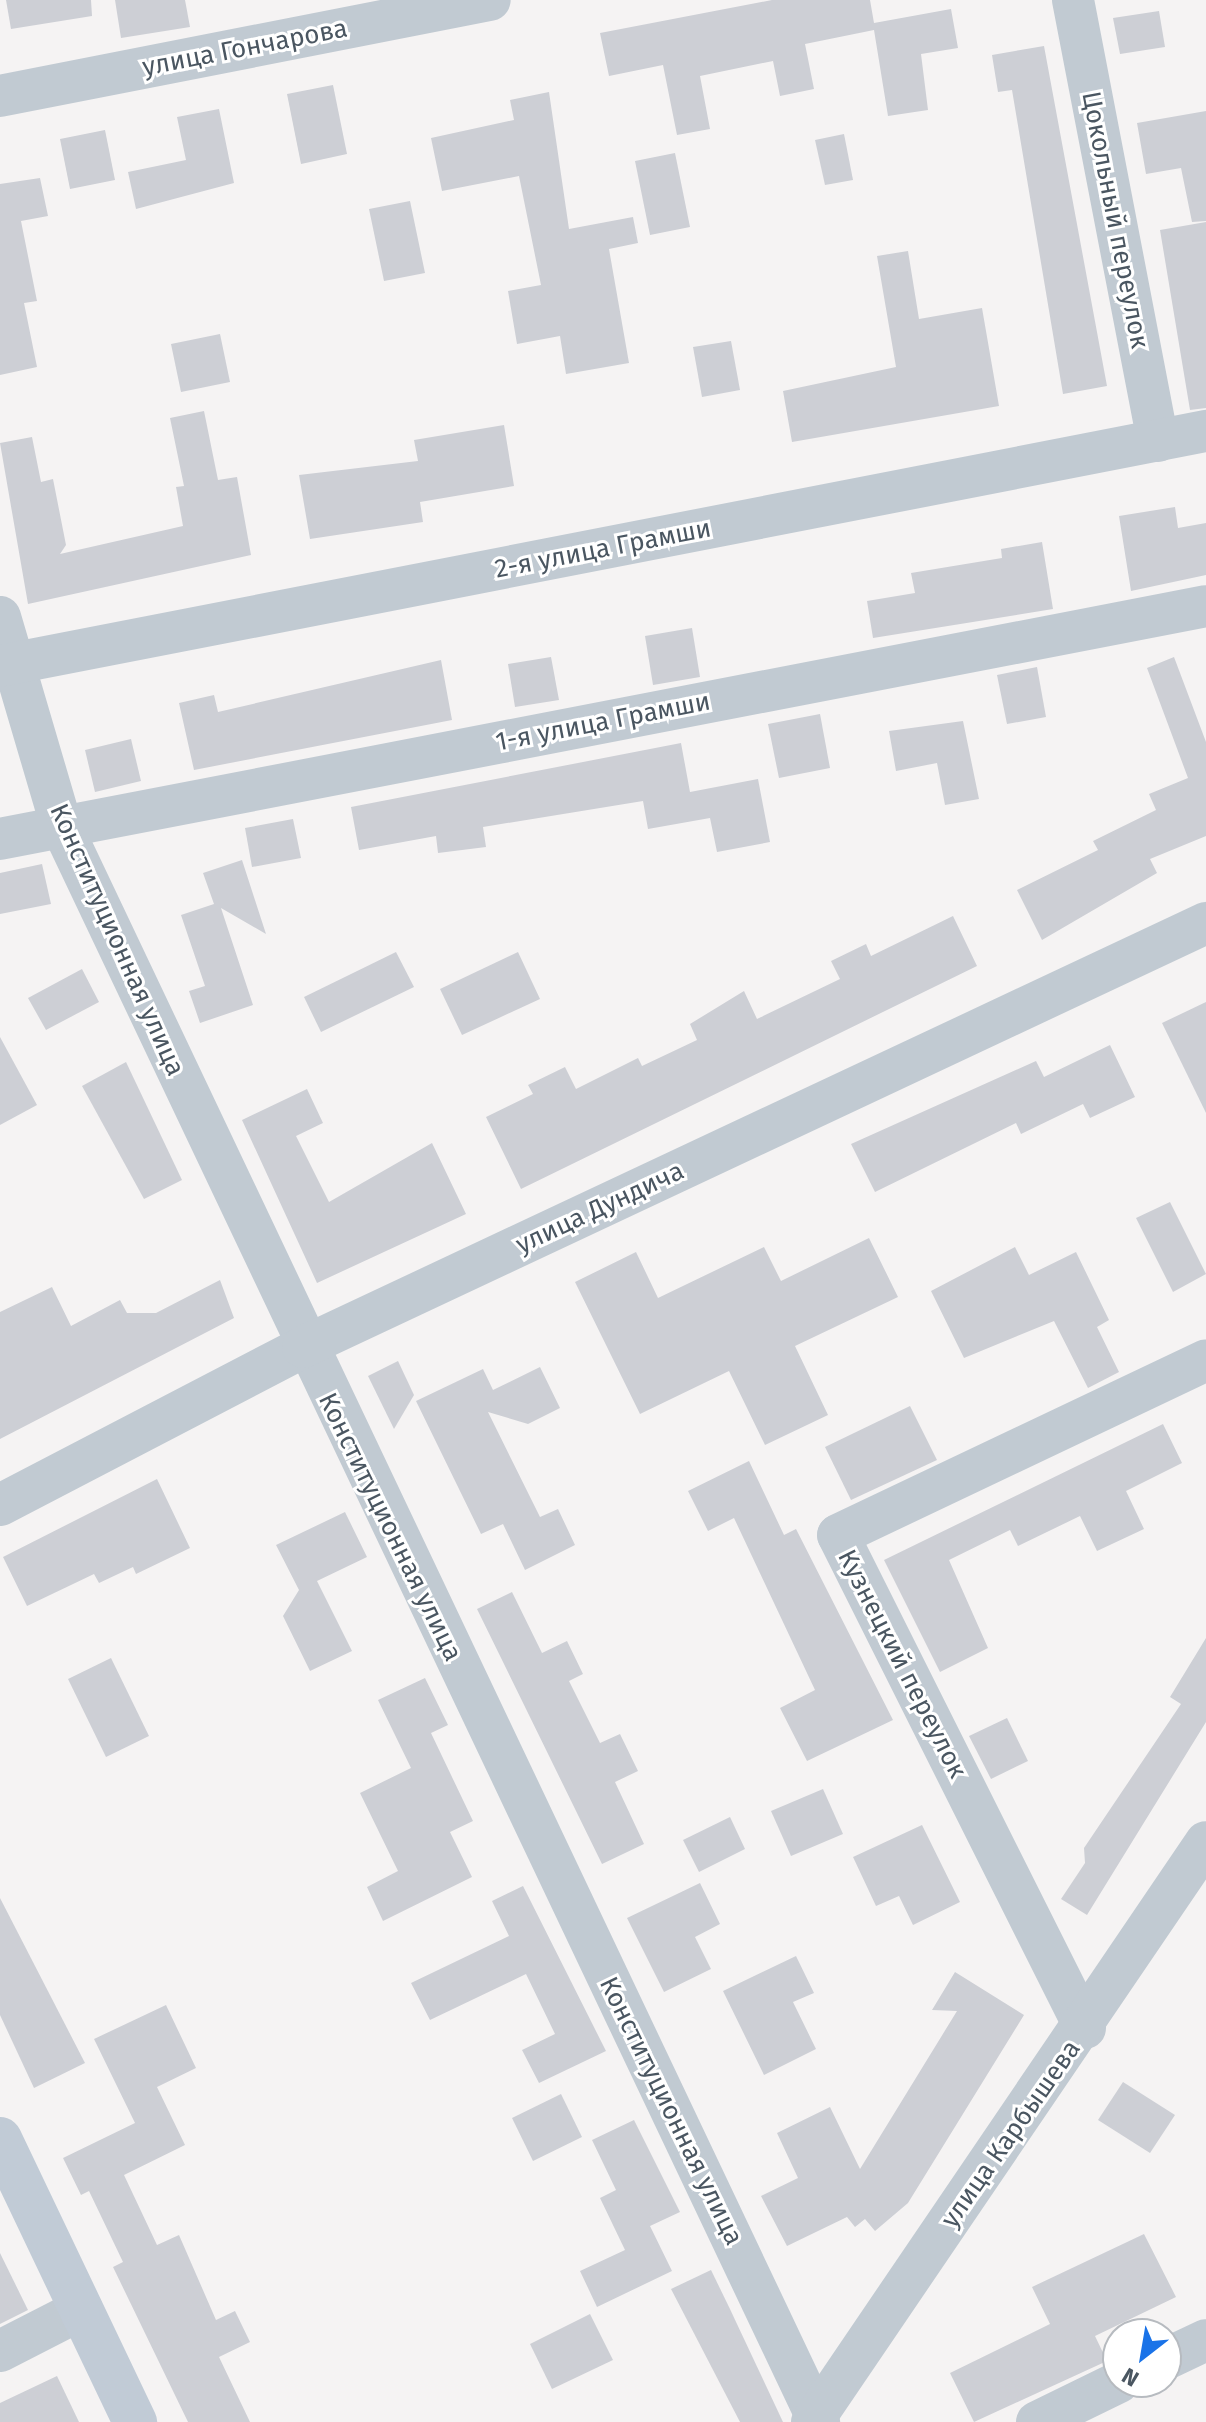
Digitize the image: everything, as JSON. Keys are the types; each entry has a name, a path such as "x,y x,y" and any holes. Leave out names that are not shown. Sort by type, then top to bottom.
{"street":[{"name":"улица Гончарова","path":"0,96 490,0"},
{"name":"Цокольный переулок","path":"1073,0 1158,441"},
{"name":"2-я улица Грамши","path":"5,665 1206,431"},
{"name":"1-я улица Грамши","path":"0,839 1206,606"},
{"name":"Конституционная улица","path":"0,617 5,665 62,827 303,1347 816,2419"},
{"name":"улица Дундича","path":"0,1505 303,1347 1206,923"},
{"name":"Кузнецкий переулок","path":"1085,2028 838,1535 1206,1360"},
{"name":"улица Карбышева","path":"816,2419 1085,2028 1206,1842"},
{"path":"0,2139 135,2422"},
{"path":"0,2351 82,2309"},
{"path":"1182,2351 1206,2340"},
{"path":"1037,2422 1102,2390"}],"building":[{"path":"6,0 91,0 92,16 11,29"},
{"path":"115,0 185,0 190,27 121,38"},
{"path":"772,0 870,0 874,23 951,9 958,48 921,54 928,110 888,116 874,30 805,44 814,89 780,96 773,61 700,76 710,129 677,135 663,65 609,76 600,33"},
{"path":"1159,11 1165,47 1120,54 1113,18"},
{"path":"1044,46 1107,386 1063,394 1012,90 998,92 992,55"},
{"path":"333,85 347,154 301,164 287,94"},
{"path":"549,92 569,229 633,217 638,243 609,249 629,363 566,374 560,336 517,344 508,291 541,285 519,176 442,191 431,138 514,120 510,100"},
{"path":"219,109 234,183 136,209 128,172 186,160 177,117"},
{"path":"1206,111 1206,221 1192,222 1181,168 1146,174 1137,123"},
{"path":"105,130 115,180 70,189 60,139"},
{"path":"844,134 853,180 825,185 815,140"},
{"path":"675,153 690,227 650,235 635,161"},
{"path":"40,178 48,216 21,221 37,301 24,303 37,367 0,375 0,184"},
{"path":"410,201 425,273 384,281 369,209"},
{"path":"1206,222 1206,408 1190,410 1160,230"},
{"path":"908,251 919,319 982,308 999,406 792,442 783,391 896,367 877,256"},
{"path":"220,334 230,382 181,392 171,344"},
{"path":"731,341 740,390 702,397 693,347"},
{"path":"204,411 218,480 237,477 251,555 28,604 0,443 32,437 41,482 53,479 66,545 60,554 183,526 176,487 184,486 170,418"},
{"path":"504,425 514,486 420,502 423,522 310,539 299,475 418,461 414,440"},
{"path":"1175,507 1178,528 1206,523 1206,575 1131,591 1119,516"},
{"path":"1042,542 1053,609 873,638 867,601 915,593 911,573 1002,558 1001,549"},
{"path":"692,628 700,677 653,685 645,636"},
{"path":"551,657 559,700 515,707 508,664"},
{"path":"1174,657 1206,742 1206,836 1150,859 1157,873 1042,940 1017,890 1098,850 1093,841 1156,810 1149,794 1188,778 1147,668"},
{"path":"441,660 452,720 194,770 179,703 214,695 218,712"},
{"path":"1037,667 1046,717 1007,724 997,675"},
{"path":"820,714 830,768 779,778 768,724"},
{"path":"963,721 979,799 945,805 937,763 896,771 889,731"},
{"path":"131,739 141,781 95,792 85,750"},
{"path":"681,743 690,792 758,779 770,842 717,852 710,818 648,829 643,801 483,827 486,847 438,853 436,836 359,850 351,807"},
{"path":"293,819 301,858 252,867 245,828"},
{"path":"242,860 266,934 221,908 253,1005 200,1023 189,991 205,986 181,915 214,904 203,873"},
{"path":"42,864 51,904 0,914 0,873"},
{"path":"953,916 977,966 521,1189 486,1117 533,1094 528,1085 565,1067 576,1089 638,1058 642,1066 697,1040 690,1024 744,991 757,1019 840,979 831,961 866,944 871,956"},
{"path":"396,952 414,987 321,1032 304,997"},
{"path":"518,952 540,999 462,1035 440,989"},
{"path":"82,969 99,1002 46,1030 28,998"},
{"path":"1206,1002 1206,1113 1162,1023"},
{"path":"0,1037 37,1105 0,1125"},
{"path":"1110,1045 1135,1097 1090,1118 1083,1104 1021,1134 1016,1123 875,1192 851,1144 1036,1061 1044,1077"},
{"path":"126,1062 182,1180 144,1199 82,1086"},
{"path":"307,1089 323,1123 296,1136 329,1202 432,1143 466,1214 317,1283 242,1120"},
{"path":"1170,1202 1206,1274 1173,1292 1136,1218"},
{"path":"869,1238 898,1297 795,1346 828,1415 765,1445 729,1371 640,1414 575,1282 636,1252 658,1298 764,1247 781,1281"},
{"path":"1015,1247 1029,1275 1076,1252 1109,1320 1097,1327 1119,1372 1088,1388 1054,1321 964,1358 931,1291"},
{"path":"220,1280 234,1318 0,1439 0,1312 52,1287 71,1326 120,1300 127,1313 156,1313"},
{"path":"398,1361 414,1395 394,1429 368,1376"},
{"path":"540,1367 560,1408 528,1424 488,1412 540,1517 558,1509 575,1545 525,1570 503,1524 481,1534 416,1401 483,1369 493,1390"},
{"path":"910,1406 937,1460 851,1500 825,1447"},
{"path":"1163,1424 1182,1463 1126,1491 1144,1529 1097,1551 1080,1516 1018,1546 1010,1530 949,1560 988,1648 940,1672 884,1560"},
{"path":"749,1461 784,1535 796,1529 893,1720 807,1761 780,1708 815,1690 734,1518 708,1531 688,1491"},
{"path":"157,1479 190,1548 136,1574 133,1567 99,1583 94,1574 27,1606 3,1557"},
{"path":"345,1512 367,1557 317,1581 352,1651 310,1671 283,1616 299,1590 276,1545"},
{"path":"512,1592 542,1653 567,1641 583,1674 569,1681 600,1743 620,1734 638,1771 615,1782 644,1844 602,1864 477,1609"},
{"path":"1206,1638 1206,1722 1087,1915 1061,1899 1085,1863 1084,1848 1181,1704 1170,1697"},
{"path":"111,1658 149,1736 106,1757 68,1679"},
{"path":"425,1678 448,1725 431,1733 473,1821 450,1832 472,1877 383,1921 367,1887 398,1871 360,1793 411,1768 378,1700"},
{"path":"1007,1718 1028,1761 991,1779 969,1736"},
{"path":"823,1789 843,1834 791,1856 771,1811"},
{"path":"730,1817 745,1849 699,1872 683,1840"},
{"path":"922,1825 960,1902 913,1925 899,1896 876,1906 853,1857"},
{"path":"700,1883 720,1924 695,1937 711,1969 664,1992 627,1918"},
{"path":"523,1886 606,2051 539,2083 522,2050 555,2034 526,1974 430,2020 411,1983 509,1936 492,1901"},
{"path":"0,1898 85,2063 34,2088 0,2015"},
{"path":"796,1956 814,1993 793,2002 816,2049 764,2075 723,1991"},
{"path":"955,1972 1024,2015 908,2203 875,2231 865,2219 855,2227 847,2217 787,2246 761,2196 798,2178 777,2133 830,2107 860,2169 957,2011 932,2010"},
{"path":"166,2005 196,2068 157,2087 185,2145 124,2175 157,2245 179,2235 216,2320 235,2311 250,2342 219,2357 250,2422 188,2422 113,2267 123,2262 89,2191 81,2195 63,2158 135,2123 94,2039"},
{"path":"1123,2082 1175,2115 1150,2153 1098,2120"},
{"path":"561,2094 582,2137 533,2161 512,2118"},
{"path":"634,2120 680,2212 650,2226 672,2271 597,2307 580,2271 625,2250 600,2198 616,2190 592,2140"},
{"path":"1144,2234 1176,2297 1132,2318 1102,2318 1102,2333 1095,2336 1102,2351 1102,2363 974,2422 950,2373 1050,2324 1032,2287"},
{"path":"0,2253 28,2310 0,2324"},
{"path":"711,2270 783,2422 740,2422 671,2289"},
{"path":"590,2314 613,2360 552,2389 530,2344"},
{"path":"57,2376 79,2422 0,2422 0,2403"}]}
